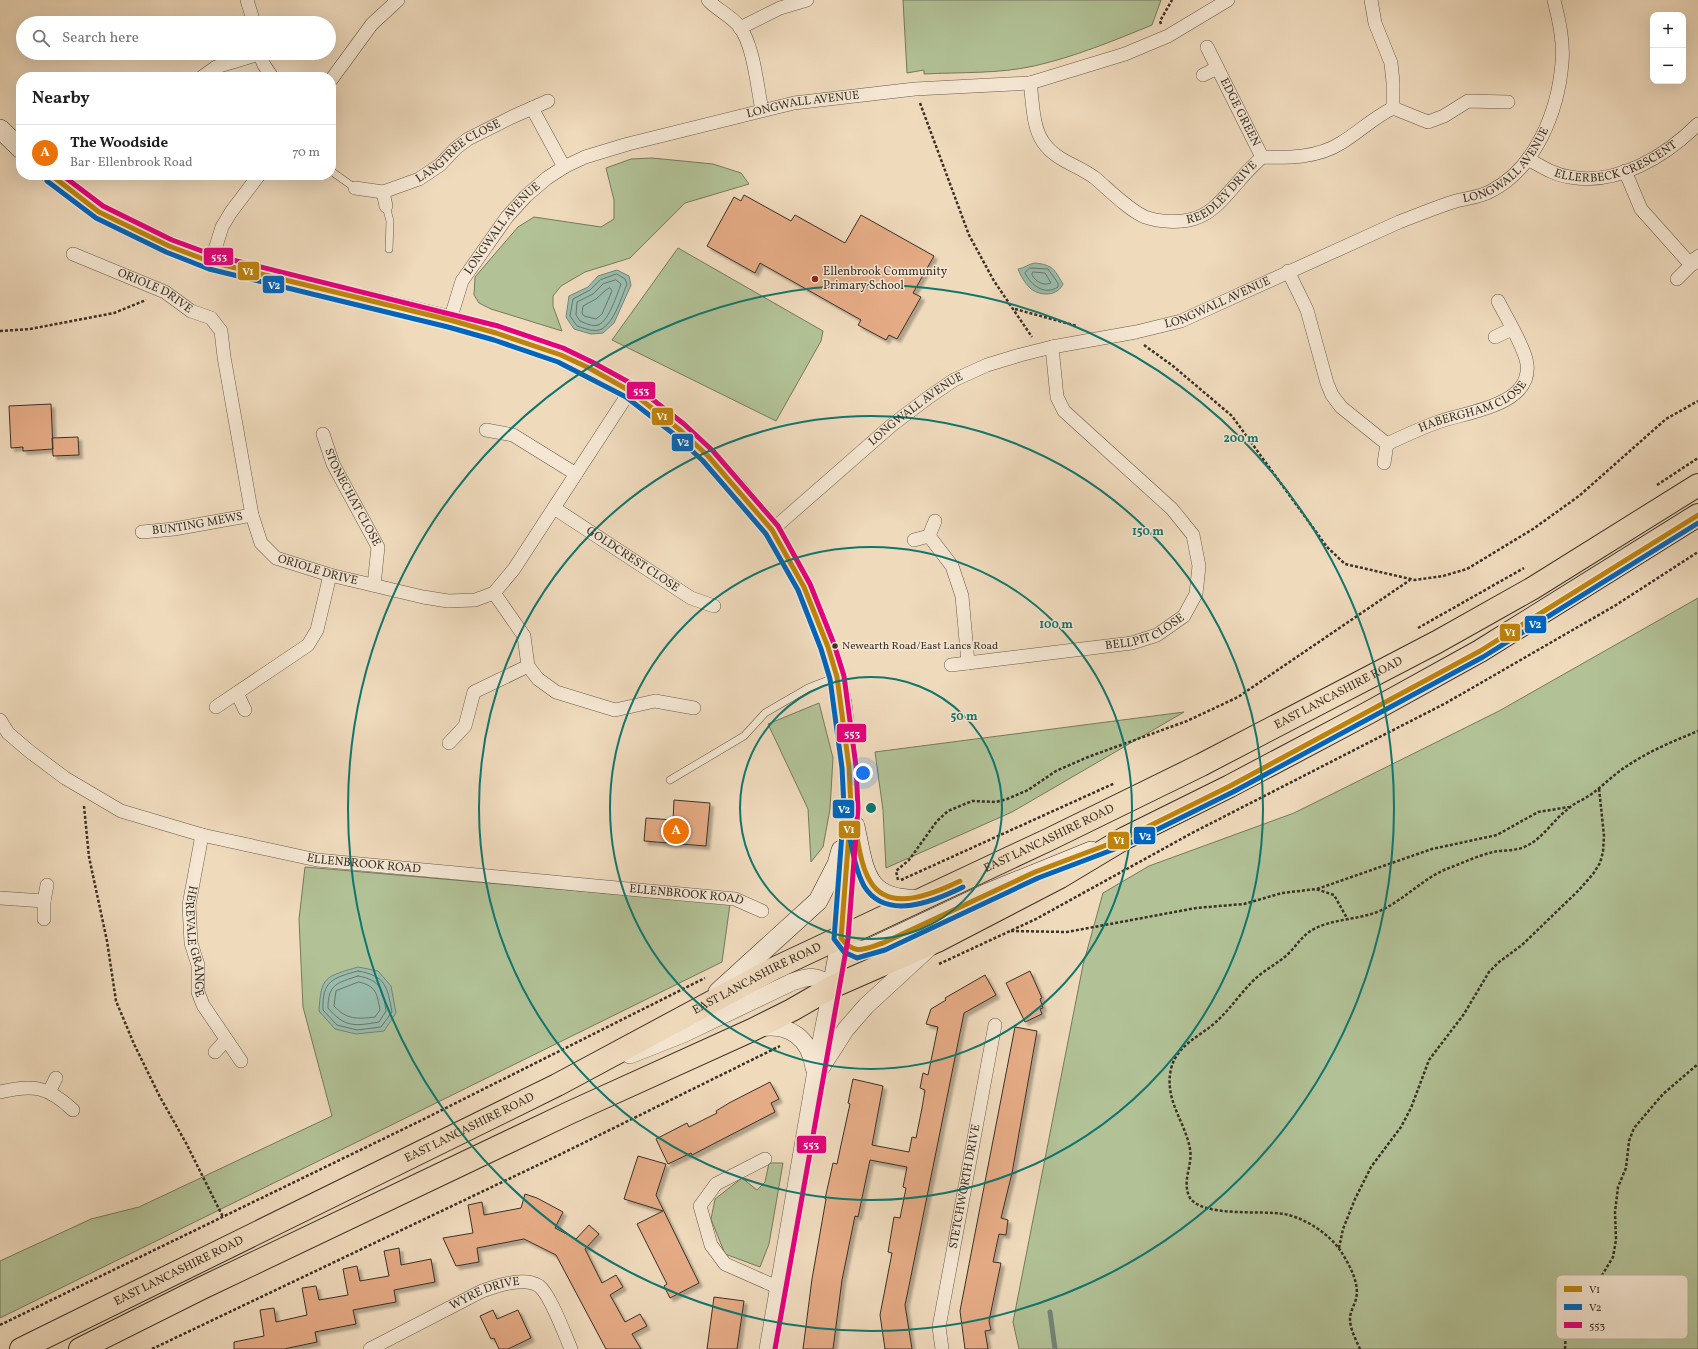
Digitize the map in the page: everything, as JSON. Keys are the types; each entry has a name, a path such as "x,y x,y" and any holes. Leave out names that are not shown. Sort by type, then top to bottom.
{"highway":[{"name":"EAST LANCASHIRE ROAD","path":"22,1349 557,1085 702,1006 774,969 1201,765 1437,642 1533,588 1698,485"},
{"name":"EAST LANCASHIRE ROAD","path":"80,1349 202,1288 562,1116 752,1030 792,1010 832,987 937,941 1060,877 1125,838 1285,757 1480,651 1698,515"}],"main road":[{"path":"0,131 16,144"},
{"path":"57,180 99,212 169,246 211,262 450,320 496,333 561,355 589,368 630,391 680,430 708,456 772,530 804,586 828,647 837,677 842,704 848,759 851,807 841,938 832,987"},
{"path":"851,807 863,862 873,887 895,898 922,898"},
{"path":"702,1006 744,970 818,901 837,864 851,807"},
{"path":"841,938 848,947 858,951 868,949 992,890 1125,838"}],"street":[{"path":"248,0 252,16"},
{"path":"336,73 372,24 398,0"},
{"path":"708,0 728,14 740,28 751,57 762,110"},
{"path":"740,28 780,8 807,0"},
{"name":"LONGWALL AVENUE","path":"450,320 462,281 508,216 526,196 547,178 564,167 585,157 628,144 762,110 816,100 915,90 1030,83 1118,56 1168,36 1228,0"},
{"path":"1371,0 1375,23 1391,63 1393,82 1392,108 1428,122 1444,116 1468,101 1508,102"},
{"name":"LONGWALL AVENUE","path":"772,530 892,425 954,380 987,365 1036,351 1181,321 1288,271 1434,208 1489,192 1504,184 1528,159 1542,135 1551,114 1559,84 1562,62 1561,39 1554,0"},
{"name":"EDGE GREEN","path":"1207,47 1262,157"},
{"path":"209,72 216,67 239,60"},
{"path":"262,60 269,72"},
{"name":"EDGE GREEN","path":"1203,75 1217,68"},
{"name":"REEDLEY DRIVE","path":"1030,83 1036,124 1043,142 1066,163 1093,177 1144,217 1182,221 1201,216 1226,197 1239,180 1262,157 1291,158 1313,154 1340,143 1377,116 1392,108"},
{"name":"LANGTREE CLOSE","path":"355,188 383,192 419,179 440,165 456,148 468,139 548,101"},
{"path":"532,108 564,167"},
{"name":"ELLERBECK CRESCENT","path":"1528,159 1554,173 1586,179 1625,171 1644,164 1665,152 1682,140 1698,124"},
{"path":"1625,171 1645,214 1694,260 1677,279"},
{"path":"211,262 222,227 231,212 255,180"},
{"path":"383,192 386,206"},
{"name":"ORIOLE DRIVE","path":"73,254 165,292 191,311 211,318 221,331 224,357 252,514 261,543 276,558 330,575 423,597 448,601 475,600 494,593 514,569 630,391"},
{"path":"1288,271 1307,310 1327,383 1332,395 1341,407 1387,444 1384,464"},
{"name":"HABERGHAM CLOSE","path":"1387,444 1435,423 1486,409 1516,394 1525,383 1528,364 1498,301"},
{"path":"1495,337 1512,329"},
{"name":"BELLPIT CLOSE","path":"951,666 1132,643 1157,635 1184,616 1196,594 1199,566 1193,535 1172,509 1064,411 1057,397 1052,347"},
{"path":"486,430 513,435 576,474"},
{"name":"STONECHAT CLOSE","path":"324,434 333,464 378,547 374,585"},
{"name":"GOLDCREST CLOSE","path":"554,508 692,598 714,606"},
{"name":"BUNTING MEWS","path":"142,532 174,529 252,514"},
{"path":"929,536 935,521"},
{"path":"929,536 952,566 962,596 968,663"},
{"path":"914,540 929,536"},
{"path":"216,708 308,645 314,638 330,575"},
{"path":"494,593 524,636 528,666 538,679 556,692 615,710 655,701 694,708"},
{"path":"449,743 465,726 474,692 528,666"},
{"path":"237,693 245,710"},
{"name":"ELLENBROOK ROAD","path":"0,720 4,736 65,778 121,811 202,835 317,860 735,899 762,911"},
{"name":"HEREVALE GRANGE","path":"202,835 189,905 191,943 198,965 198,992 203,1005 240,1061"},
{"path":"44,919 44,901 47,885"},
{"path":"0,898 44,901"},
{"path":"816,1076 846,1029 866,1006 937,941"},
{"path":"557,1085 683,1034 792,982 808,977 822,979 832,987 768,1349"},
{"name":"STETCHWORTH DRIVE","path":"942,1349 939,1327 940,1319 995,1025"},
{"path":"752,1030 769,1027 781,1028 792,1032 809,1048 813,1058 816,1076"},
{"path":"215,1052 226,1040"},
{"path":"49,1092 56,1078"},
{"path":"0,1092 28,1086 37,1087 62,1100 73,1110"},
{"path":"765,1159 716,1184 700,1206 711,1245 725,1264 778,1287"},
{"name":"WYRE DRIVE","path":"370,1349 482,1291 501,1284 521,1282 539,1286 549,1299 571,1349"}],"lane":[{"path":"336,175 355,188"},
{"path":"386,206 390,221 389,250"},
{"path":"670,780 744,736 765,713 808,688 837,677"}],"path":[{"path":"1168,36 1160,21 1172,0"},
{"path":"915,90 969,235 994,281 1032,338 1036,351"},
{"path":"0,331 30,329 114,313 165,292"},
{"path":"1014,309 1081,327 1098,339"},
{"path":"1127,333 1173,366 1232,416 1327,547 1346,564 1415,580 1443,576 1467,569 1533,529 1579,496 1666,419 1698,401"},
{"path":"1653,488 1698,458"},
{"path":"932,967 1036,919 1192,833 1446,703 1616,605 1698,552"},
{"path":"1417,628 1527,566"},
{"path":"1121,781 898,881 896,871 909,860 936,821 948,811 972,801 996,802 1007,799 1028,790 1056,771 1088,757 1180,724 1238,697 1411,579"},
{"path":"1360,1349 1350,1318 1356,1297 1357,1286 1351,1269 1339,1248 1309,1222 1284,1214 1216,1210 1191,1200 1187,1192 1186,1178 1191,1154 1188,1139 1169,1092 1172,1066 1180,1050 1188,1042 1214,1024 1252,981 1289,952 1303,936 1313,930 1330,924 1348,920 1388,906 1429,877 1446,870 1494,852 1522,848 1533,842 1571,806 1599,788 1627,766 1663,745 1698,731"},
{"path":"82,788 89,857 107,941 116,1001 134,1044 160,1097 186,1143 223,1217"},
{"path":"1339,1248 1343,1229 1355,1199 1371,1167 1401,1127 1411,1108 1429,1060 1464,1014 1489,972 1499,962 1522,946 1579,890 1593,874 1600,862 1603,852 1604,836 1599,788"},
{"path":"1009,931 1066,932 1196,908 1244,904 1282,893 1316,889 1432,849 1497,835 1538,812 1571,806"},
{"path":"1316,889 1334,895 1348,920"},
{"path":"0,1325 223,1217 709,976"},
{"path":"152,1349 558,1155 782,1045"},
{"path":"1603,1275 1613,1257 1616,1240 1615,1212 1618,1187 1626,1168 1629,1141 1634,1128 1663,1094 1698,1064"},
{"path":"1565,1349 1566,1339"}],"shaded area":[{"path":"903,0 1161,0 1152,25 1108,43 1064,58 1020,69 924,74 924,70 907,73"},
{"path":"652,158 713,164 741,173 749,184 685,203 630,258 585,272 561,286 553,296 553,306 562,331 491,309 479,303 474,295 475,277 518,227 534,217 601,227 614,219 614,200 606,168 631,159"},
{"path":"678,248 823,331 821,341 776,421 612,340"},
{"path":"1698,598 1698,1349 1019,1349 1013,1322 1083,965 1103,893 1149,866 1294,813 1499,711"},
{"path":"819,703 833,758 830,809 823,847 811,862 808,809 768,724"},
{"path":"1184,712 1012,812 886,868 883,810 875,752"},
{"path":"305,867 730,904 722,962 0,1318 0,1261 91,1219 139,1207 332,1116 303,1007 299,919"},
{"path":"769,1163 783,1163 769,1244 760,1267 725,1254 711,1219 715,1199 742,1178 757,1190 765,1182"}],"water":[{"path":"1035,263 1046,265 1052,269 1063,284 1061,288 1053,293 1044,294 1030,288 1026,284 1018,269"},
{"path":"617,270 629,276 631,285 614,323 603,333 591,334 574,329 566,317 569,296 588,287 598,276"},
{"path":"358,967 378,971 391,986 396,1013 384,1031 356,1034 335,1029 319,1011 321,991 327,980 338,973"}],"building":[{"path":"744,195 791,221 795,215 845,243 861,215 934,256 913,293 921,297 897,339 889,335 886,340 858,325 861,320 760,263 755,273 707,246 734,197 741,201"},
{"path":"51,404 53,449 23,451 23,447 11,448 9,406"},
{"path":"78,437 79,455 53,456 52,438"},
{"path":"674,800 710,803 706,846 644,841 646,818 673,820"},
{"path":"1030,971 1042,998 1040,999 1043,1008 1040,1009 1042,1014 1025,1022 1006,983"},
{"path":"985,975 996,995 964,1013 905,1305 912,1349 885,1349 880,1315 892,1253 888,1252 894,1217 900,1218 906,1188 903,1187 907,1167 870,1160 858,1217 855,1216 842,1280 833,1349 803,1349 812,1279 825,1199 833,1163 837,1164 850,1104 848,1103 853,1079 883,1086 872,1145 909,1152 912,1137 916,1138 922,1108 925,1090 920,1088 923,1073 928,1075 938,1027 926,1024 931,1009 946,1000 945,998"},
{"path":"1015,1027 1037,1031 1012,1173 1001,1218 1008,1220 1006,1235 999,1234 993,1262 1001,1263 989,1321 991,1330 985,1331 988,1349 965,1349 960,1311"},
{"path":"770,1082 779,1099 771,1103 775,1112 692,1155 691,1153 668,1164 656,1139 687,1123 689,1127 717,1113 716,1111 729,1103"},
{"path":"638,1156 666,1164 656,1195 699,1283 670,1298 664,1286 667,1284 637,1224 663,1211 624,1199"},
{"path":"525,1194 537,1198 563,1212 555,1228 576,1239 589,1225 599,1234 585,1249 602,1283 616,1275 623,1287 610,1295 625,1322 640,1314 647,1326 632,1334 641,1349 606,1349 556,1255 524,1239 477,1248 479,1262 456,1266 443,1238 473,1233 468,1205 482,1202 484,1215 521,1208"},
{"path":"399,1248 401,1265 431,1259 435,1282 394,1290 396,1302 353,1310 356,1324 315,1332 317,1342 284,1349 234,1349 234,1342 264,1336 260,1310 274,1308 276,1322 307,1315 302,1288 316,1286 319,1300 348,1295 343,1269 357,1266 360,1281 389,1276 384,1251"},
{"path":"714,1297 744,1301 737,1349 707,1349"},
{"path":"493,1310 497,1319 518,1310 531,1338 508,1349 499,1349 494,1338 491,1339 480,1316"}],"waterway":[{"path":"1050,1312 1055,1349"}],"transit line":[{"name":"V1","path":"57,180 99,212 169,246 211,262 450,320 496,333 561,355 589,368 630,391 680,430 708,456 772,530 804,587 828,647 837,677 849,767 851,807 841,938 846,944 855,949 865,949 883,943 1035,872 1125,838 1230,786 1480,651 1698,515"},
{"name":"553","path":"69,180 103,206 172,240 213,255 498,326 563,348 592,362 634,385 684,424 713,451 778,526 810,584 834,644 844,676 856,766 858,808 848,939 775,1349"},
{"name":"V2","path":"47,181 96,218 166,252 209,269 448,327 494,340 558,362 626,397 675,435 703,461 766,534 798,590 821,649 830,679 842,768 844,807 834,939 844,952 857,958 885,950 1038,878 1128,844 1233,792 1483,657 1698,523"},
{"name":"V1","path":"855,828 864,869 870,881 878,891 889,897 900,899 913,898 938,891 960,881"},
{"name":"V2","path":"848,829 856,866 864,886 873,897 885,903 898,906 911,905 939,898 963,887"}],"place":[{"name":"Ellenbrook Community Primary School","path":"815,279"},
{"name":"Newearth Road/East Lancs Road","path":"835,646"},
{"name":"The Woodside","path":"676,831"}]}
